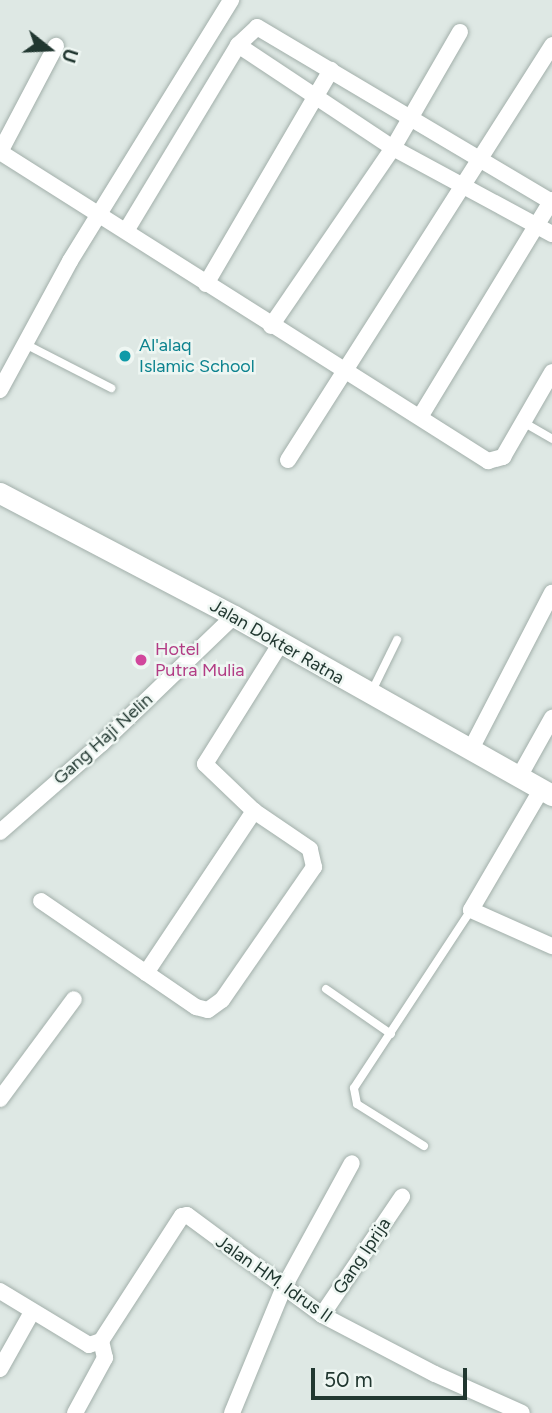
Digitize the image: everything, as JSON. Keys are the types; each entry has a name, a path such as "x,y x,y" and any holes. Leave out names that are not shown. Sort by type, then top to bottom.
{"street":[{"path":"0,390 99,215 231,0"},
{"path":"127,231 238,45 257,27 267,29 409,118 552,201 535,223 420,417"},
{"path":"271,326 393,148 460,32"},
{"path":"238,45 393,148 552,234"},
{"path":"288,460 552,45"},
{"path":"56,46 0,152 127,231 271,326 496,462 552,372"},
{"path":"206,284 331,70"},
{"path":"174,92 200,108"},
{"name":"Jalan Dokter Ratna","path":"0,493 234,616 369,695 547,792"},
{"path":"471,749 552,593"},
{"name":"Gang Haji Nelin","path":"0,832 102,744 234,616"},
{"path":"41,901 196,1006 208,1010 214,1007 310,877 316,858 310,849 254,811 205,764 281,643"},
{"path":"519,777 552,718"},
{"path":"547,792 471,910 552,946"},
{"path":"146,973 254,811"},
{"path":"0,1099 74,999"},
{"path":"232,1413 284,1287 352,1163"},
{"name":"Gang Iprija","path":"322,1315 402,1197"},
{"name":"Jalan HM. Idrus II","path":"100,1341 181,1216 187,1215 322,1315 435,1374 522,1413"},
{"path":"0,1291 89,1345 100,1341 106,1358 75,1413"},
{"path":"0,1369 32,1312"}],"lane":[{"path":"25,344 111,388"},
{"path":"523,422 552,439"},
{"path":"369,695 397,640"},
{"path":"424,1146 354,1098 354,1088 471,910"},
{"path":"326,989 391,1034"}],"place":[{"name":"Al'alaq Islamic School","path":"125,356"},
{"name":"Hotel Putra Mulia","path":"141,660"}]}
